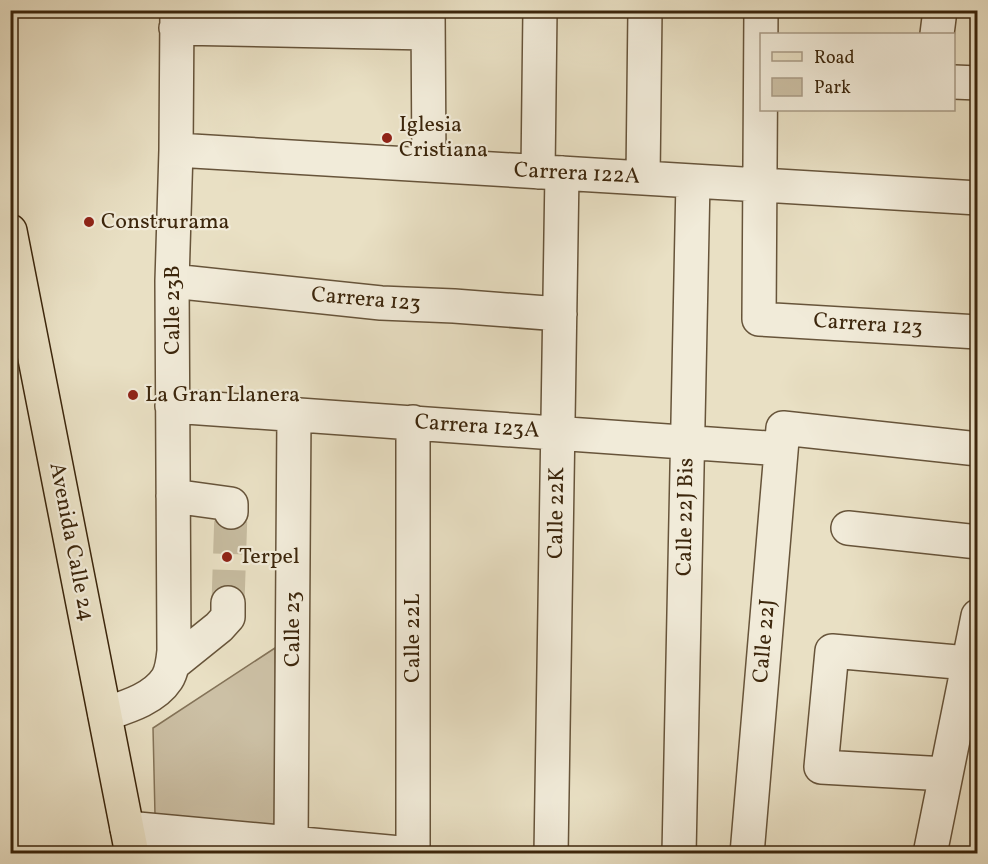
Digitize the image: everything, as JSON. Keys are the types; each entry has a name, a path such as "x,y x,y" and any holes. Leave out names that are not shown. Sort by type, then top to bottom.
{"main road":[{"name":"Avenida Calle 24","path":"10,231 129,841"}],"street":[{"name":"Calle 22K","path":"540,10 560,314 550,854"},
{"path":"643,178 645,10"},
{"path":"761,10 761,33"},
{"path":"937,33 940,10"},
{"path":"176,19 428,22 429,165"},
{"name":"Calle 23B","path":"105,714 149,696 168,678 173,664 172,282 176,150 176,19"},
{"path":"955,82 978,83"},
{"path":"760,185 761,111"},
{"name":"Carrera 122A","path":"176,150 978,198"},
{"name":"Calle 22J Bis","path":"680,854 693,181"},
{"name":"Carrera 123","path":"760,185 759,319 978,332"},
{"name":"Carrera 123","path":"172,282 381,303 560,314"},
{"name":"Carrera 123A","path":"172,406 688,442 782,438 978,449"},
{"name":"Calle 23","path":"291,843 294,414"},
{"name":"Calle 22L","path":"412,854 413,422"},
{"name":"Calle 22J","path":"747,854 782,438"},
{"path":"173,496 231,504 231,512"},
{"path":"848,528 978,542"},
{"path":"173,664 219,627 228,617 228,603"},
{"path":"930,854 978,616"},
{"path":"946,774 821,767 832,651 968,663"},
{"path":"129,841 291,843 412,854"}],"green space":[{"path":"275,648 277,825 155,815 153,728"}],"tunnel":[{"path":"228,603 231,512"}],"place":[{"name":"Iglesia Cristiana","path":"387,138"},
{"name":"Construrama","path":"89,222"},
{"name":"La Gran Llanera","path":"133,395"},
{"name":"Terpel","path":"227,557"}]}
